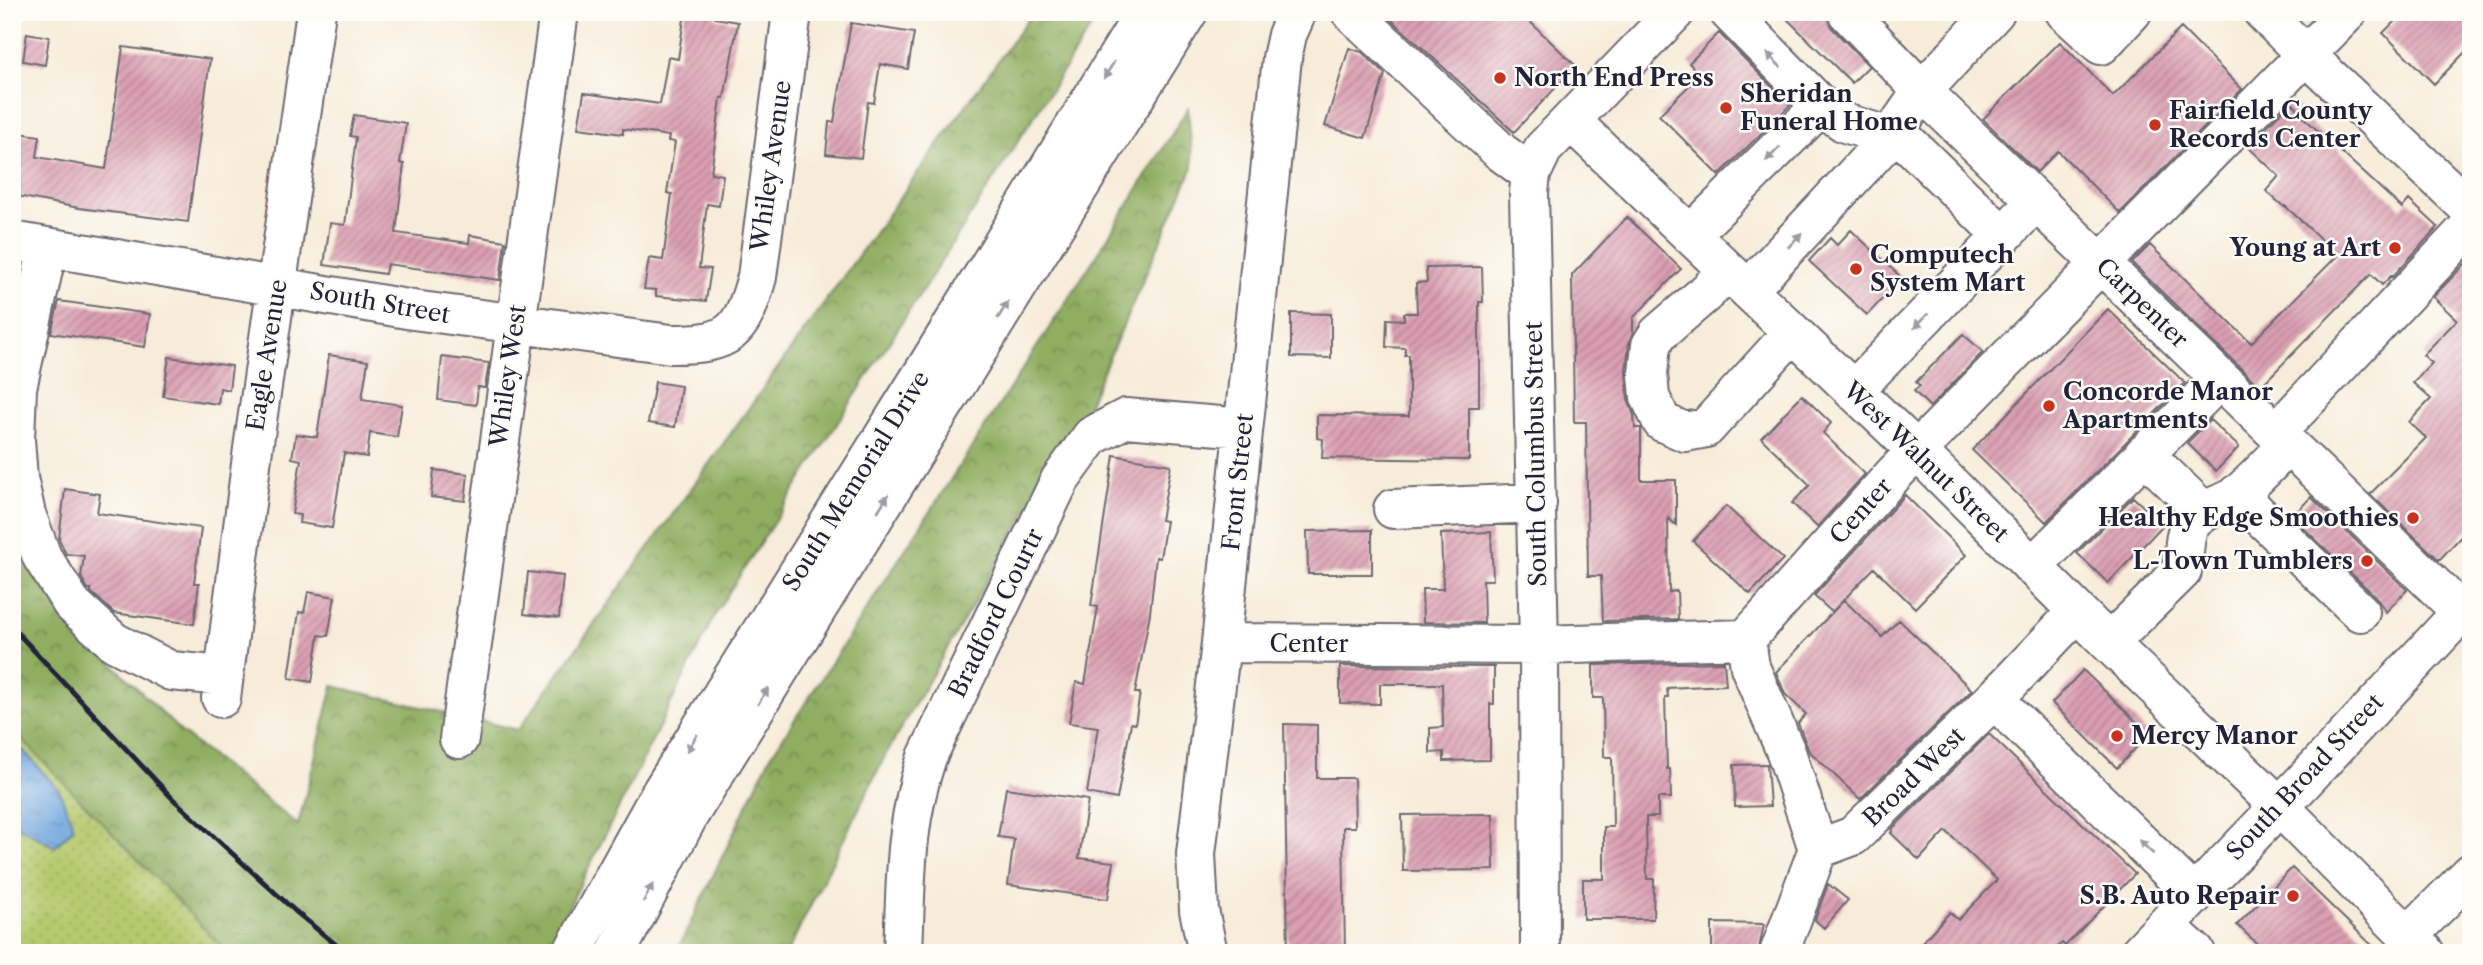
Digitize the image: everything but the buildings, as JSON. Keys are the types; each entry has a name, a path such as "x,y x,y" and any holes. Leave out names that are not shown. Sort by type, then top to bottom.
{"main road":[{"name":"Eagle Avenue","path":"30,244 15,440 18,478 26,514 42,556 72,604 114,642 172,671 222,687 253,449 316,12"},
{"name":"Whiley West","path":"459,739 559,12"},
{"name":"Whiley Avenue","path":"743,319 757,277 792,12"},
{"name":"South Memorial Drive","path":"577,941 660,794 1145,12"},
{"name":"South Memorial Drive","path":"616,953 690,815 1188,12"},
{"name":"Front Street","path":"1208,953 1199,910 1196,854 1221,643 1282,58 1297,12"},
{"path":"1351,12 1501,152 1531,174"},
{"name":"South Columbus Street","path":"1540,953 1539,645 1529,193 1531,174 1543,149 1675,12"},
{"path":"1729,12 1821,106 1845,123 1907,142 2003,236"},
{"name":"Carpenter","path":"1847,12 1923,91 2282,439 2468,611"},
{"path":"1792,332 1706,428 1685,432 1662,422 1650,397 1648,366 1651,345 1658,334 1708,291 1737,280 1891,136 1923,91 1995,12"},
{"path":"2065,12 2101,44 2132,12"},
{"name":"Center","path":"1221,643 1539,645 1746,639 1917,451 2348,12"},
{"path":"2109,643 2182,571 2189,524 2203,511 2222,504 2237,494 2470,213 2305,55 2274,16"},
{"path":"1690,235 1821,106"},
{"name":"West Walnut Street","path":"1571,121 1917,451 2417,945"},
{"path":"1853,391 2036,201"},
{"name":"South Street","path":"30,244 413,310 671,344 695,344 717,339 731,332 743,319"},
{"path":"2032,567 2220,379"},
{"name":"Bradford Courtr","path":"903,953 907,844 915,792 923,768 1060,480 1092,436 1126,418 1243,428"},
{"path":"2144,454 2203,511"},
{"path":"2237,494 2360,612"},
{"path":"1393,509 1537,503"},
{"name":"Broad West","path":"1818,849 1853,836 1994,699 2077,611"},
{"name":"South Broad Street","path":"2139,953 2468,611"},
{"path":"1746,639 1750,667 1786,752 1818,849 1779,953"},
{"path":"1994,699 2194,895"},
{"path":"2417,945 2471,873"},
{"path":"2166,926 2196,953"}],"green space":[{"path":"1033,12 1101,12 717,611 546,953 157,953 12,738 12,546 63,614 181,732 298,825 333,686 518,730"},
{"path":"1188,108 1193,167 1086,410 886,754 787,953 676,953 769,759 1098,253"},
{"path":"12,729 218,943 226,953 12,953"}],"water":[{"path":"12,738 59,790 74,827 55,847 12,823"}],"railway":[{"path":"12,627 172,798 295,911 346,953"}],"place":[{"name":"North End Press","path":"1500,78"},
{"name":"Sheridan Funeral Home","path":"1726,108"},
{"name":"Fairfield County Records Center","path":"2155,125"},
{"name":"Young at Art","path":"2395,248"},
{"name":"Computech System Mart","path":"1856,269"},
{"name":"Concorde Manor Apartments","path":"2049,406"},
{"name":"Healthy Edge Smoothies","path":"2413,518"},
{"name":"L-Town Tumblers","path":"2367,561"},
{"name":"Mercy Manor","path":"2117,736"},
{"name":"S.B. Auto Repair","path":"2293,896"}]}
